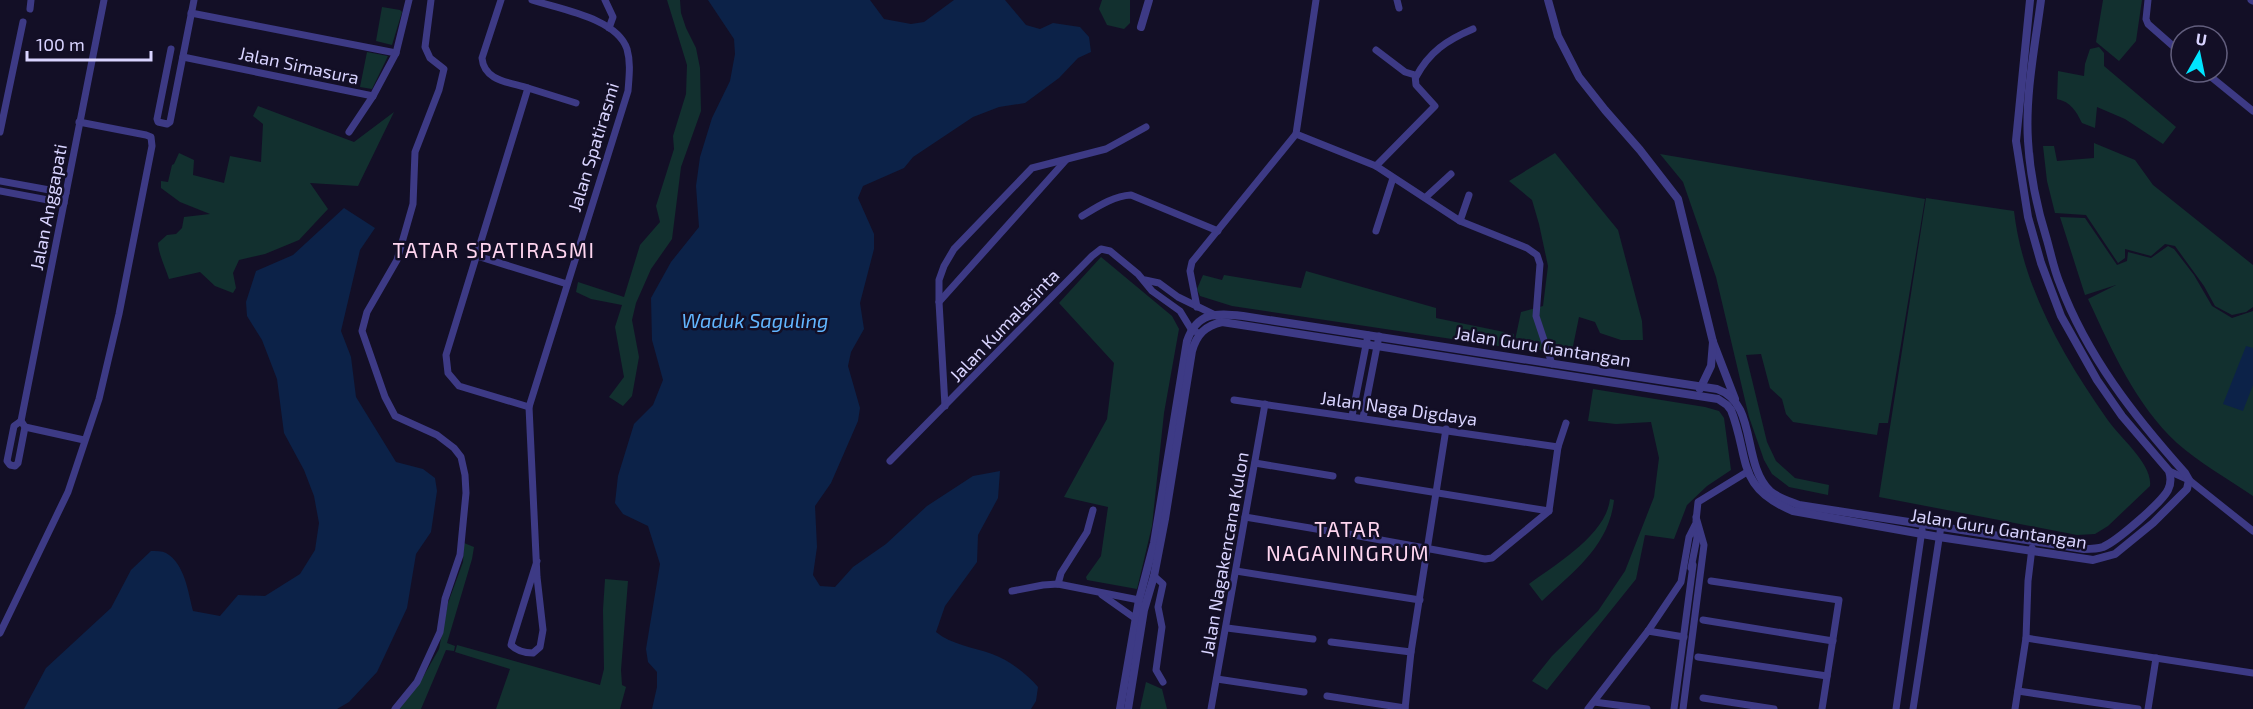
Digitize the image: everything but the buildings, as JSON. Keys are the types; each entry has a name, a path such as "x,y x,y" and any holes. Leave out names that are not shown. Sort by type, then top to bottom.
{"street":[{"path":"30,9 31,0"},
{"name":"Jalan Anggapati","path":"23,424 104,0"},
{"path":"171,49 157,119 158,122 167,124 170,122 194,0"},
{"path":"349,132 373,96 396,53 410,0"},
{"path":"395,709 417,682 440,632 445,599 460,555 466,493 465,468 454,448 438,435 395,416 385,397 362,331 367,312 397,260 412,204 415,152 440,90 444,69 430,58 424,48 431,0"},
{"path":"501,0 482,58 483,67 490,76 576,103"},
{"name":"Jalan Spatirasmi","path":"532,0 600,21 617,33 627,48 630,68 628,91 530,407 537,561 543,630 540,648 533,653 526,653 511,645 537,561"},
{"path":"605,0 613,17 609,28"},
{"path":"1141,27 1149,0"},
{"path":"1197,307 1190,268 1197,255 1296,134 1316,0"},
{"path":"1548,0 1558,36 1579,77 1678,199 1713,342 1737,402"},
{"path":"2030,0 2016,141 2028,217 2061,316 2097,380 2122,416 2169,471 2253,531"},
{"path":"2041,0 2031,86 2028,140 2040,217 2059,282 2071,312 2106,375 2130,409 2186,473 2188,485"},
{"path":"2148,0 2146,19 2148,24 2169,42"},
{"path":"191,13 396,53"},
{"path":"0,132 3,104 23,22"},
{"path":"1376,166 1434,107 1434,104 1416,84 1416,77 1428,58 1445,42 1473,29"},
{"path":"1376,50 1405,72 1413,73 1416,77"},
{"name":"Jalan Simasura","path":"183,57 373,96"},
{"path":"2220,84 2253,111"},
{"path":"528,88 446,355 448,373 459,386 530,407"},
{"path":"0,633 68,492 99,399 114,335 152,141 151,137 146,135 79,122"},
{"path":"945,406 939,280 954,249 1032,168 1106,149 1146,127"},
{"path":"1296,134 1376,166 1460,221 1527,248 1538,256 1540,264 1536,316 1552,364"},
{"path":"939,302 1066,159"},
{"path":"1426,197 1451,174"},
{"path":"1376,231 1393,178"},
{"path":"0,181 66,193"},
{"path":"0,191 64,203"},
{"path":"1082,216 1111,200 1131,195 1218,231"},
{"path":"1460,221 1469,195"},
{"name":"Jalan Kumalasinta","path":"890,461 1098,251 1110,250 1145,280"},
{"path":"477,256 567,284"},
{"path":"1145,280 1160,283 1197,307 1215,314 1222,322 1195,331"},
{"path":"1128,709 1144,610 1154,576 1165,519 1196,338 1195,331 1180,311 1152,291 1145,280"},
{"path":"1120,709 1139,600 1154,543 1180,381 1195,331 1201,319 1215,314"},
{"name":"Jalan Guru Gantangan","path":"1215,314 1379,336 1700,391 1718,399 1731,410 1747,472 1764,496 1792,511 1939,537 2033,547 2102,548 2125,532 2162,498 2169,486 2169,471"},
{"name":"Jalan Guru Gantangan","path":"1222,322 1700,391 1724,391 1737,402 1744,419 1755,467 1771,492 1785,500 1799,505 1941,526 2093,560 2115,554 2154,523 2188,485"},
{"path":"1352,416 1368,335"},
{"path":"1363,418 1379,336"},
{"path":"1700,391 1711,366 1713,342"},
{"name":"Jalan Naga Digdaya","path":"1234,400 1558,447"},
{"name":"Jalan Nagakencana Kulon","path":"1211,709 1265,404"},
{"path":"1348,534 1485,559 1492,558 1549,511 1558,447 1566,423"},
{"path":"23,424 18,463 15,466 10,465 8,461 14,426 23,424 84,440"},
{"path":"1328,696 1405,709 1446,429"},
{"path":"1255,463 1333,476"},
{"path":"1674,709 1697,538 1695,525 1698,502 1755,467"},
{"path":"1358,480 1549,511"},
{"path":"1058,584 1061,573 1087,532 1093,510"},
{"path":"1245,517 1328,531"},
{"path":"1683,709 1704,545 1696,517"},
{"path":"1896,709 1923,523"},
{"path":"1681,582 1689,537 1695,525"},
{"path":"1913,709 1941,526"},
{"path":"2015,709 2026,638 2028,581 2033,547"},
{"path":"1588,709 1648,631 1693,565"},
{"path":"1236,571 1420,600"},
{"path":"1154,576 1163,584 1158,607 1162,627 1156,670 1163,682"},
{"path":"1711,581 1839,600 1822,709"},
{"path":"1012,591 1058,584 1139,600"},
{"path":"1100,593 1136,619"},
{"path":"1703,620 1833,641"},
{"path":"1227,628 1313,639"},
{"path":"1648,631 1684,637"},
{"path":"2026,638 2253,673"},
{"path":"1331,642 1412,652"},
{"path":"1698,657 1827,676"},
{"path":"2148,709 2156,658"},
{"path":"1217,679 1304,693"},
{"path":"2018,690 2138,709"},
{"path":"1703,698 1774,709"},
{"path":"1594,702 1647,709"}],"green space":[{"path":"667,0 680,0 686,28 696,48 700,68 701,111 681,167 672,239 651,269 636,303 632,320 639,357 632,396 623,406 609,397 624,377 615,327 622,305 591,299 576,292 578,282 624,297 640,245 660,222 656,206 674,149 673,136 686,94 687,65"},
{"path":"1102,0 1130,0 1130,23 1124,29 1107,25 1099,9"},
{"path":"2103,0 2142,0 2136,41 2119,61 2096,42"},
{"path":"382,7 402,12 392,45 376,41"},
{"path":"2099,47 2104,53 2104,66 2176,127 2163,144 2125,119 2097,107 2095,128 2082,123 2066,102 2057,99 2058,71 2084,76 2090,49"},
{"path":"367,52 388,56 372,89 360,87"},
{"path":"258,106 354,142 394,112 358,186 310,183 328,209 299,240 265,254 239,260 233,273 236,288 233,293 215,286 200,272 169,279 158,243 167,235 176,234 182,228 184,217 210,214 180,202 161,188 161,181 168,182 172,165 179,153 194,160 193,175 224,183 230,156 261,162 263,124 253,116"},
{"path":"2094,143 2135,160 2153,185 2253,265 2253,307 2246,312 2232,315 2215,306 2204,286 2175,246 2165,244 2151,256 2125,249 2125,258 2118,263 2086,215 2055,213 2047,181 2043,146 2054,146 2057,161 2094,158"},
{"path":"1555,153 1618,230 1642,321 1643,340 1621,340 1600,333 1595,322 1579,317 1571,356 1514,345 1521,312 1543,306 1548,266 1532,200 1509,181"},
{"path":"1660,154 1925,199 1888,423 1879,423 1877,435 1793,422 1786,414 1782,399 1770,388 1761,354 1746,355 1767,442 1776,461 1795,478 1829,485 1828,495 1789,487 1772,474 1764,460 1749,417 1716,277 1683,182"},
{"path":"1926,198 2014,211 2026,267 2047,320 2075,371 2112,426 2146,469 2150,478 2150,486 2108,526 2095,534 2077,535 1879,497"},
{"path":"2060,217 2085,218 2117,265 2127,261 2128,252 2151,258 2168,246 2174,249 2194,275 2212,306 2232,318 2253,311 2253,496 2177,443 2162,428 2137,394 2106,338 2088,299 2116,285 2085,295"},
{"path":"1101,257 1172,316 1179,329 1164,413 1152,526 1137,589 1087,580 1086,577 1101,556 1108,507 1064,497 1107,419 1114,363 1059,303"},
{"path":"1306,271 1436,308 1436,318 1514,334 1512,348 1232,306 1200,296 1197,289 1203,275 1222,280 1224,275 1301,288"},
{"path":"1593,389 1719,411 1724,418 1731,470 1707,486 1687,505 1674,539 1645,535 1636,579 1547,690 1532,681 1552,656 1598,611 1625,571 1654,497 1659,458 1651,422 1616,424 1588,421"},
{"path":"1610,499 1614,500 1611,516 1597,544 1578,568 1542,601 1529,584 1565,558 1590,536 1599,525"},
{"path":"464,543 474,547 447,643 455,646 454,651 446,650 421,709 398,709 423,677 439,649 448,603 463,562"},
{"path":"605,579 628,581 621,670 622,685 626,687 620,709 496,709 510,669 455,652 457,645 600,685 604,669"},
{"path":"1146,682 1162,689 1167,709 1140,709"}],"water":[{"name":"Waduk Saguling","path":"708,0 870,0 884,19 911,24 924,22 954,0 1005,0 1026,25 1040,29 1053,23 1080,27 1089,37 1091,52 1078,58 1059,78 1025,103 999,107 973,117 913,157 904,168 863,186 858,198 874,234 874,249 860,303 864,329 851,352 848,366 860,408 858,421 831,483 815,506 817,547 813,575 820,586 835,587 853,567 886,544 927,506 973,476 1000,471 998,498 978,535 977,562 945,606 936,632 956,643 998,657 1023,672 1038,687 1036,701 1031,709 652,709 657,687 657,672 648,662 646,649 660,564 648,526 623,514 615,503 618,476 634,424 653,405 663,380 652,340 651,298 671,262 699,227 696,186 700,157 712,118 730,81 735,54 734,39"},
{"path":"344,208 375,228 360,250 341,331 351,357 356,397 396,462 423,469 435,478 437,491 431,532 416,554 407,608 377,672 349,702 337,709 24,709 46,668 111,608 131,570 151,551 166,553 178,564 185,579 193,611 220,616 238,595 265,596 300,574 315,550 319,523 314,496 304,470 284,433 277,379 262,340 247,316 246,302 256,271 293,255"},
{"path":"2246,346 2253,348 2253,385 2243,411 2223,404"}],"district":[{"name":"TATAR SPATIRASMI","path":"494,249"},
{"name":"TATAR NAGANINGRUM","path":"1348,540"}]}
